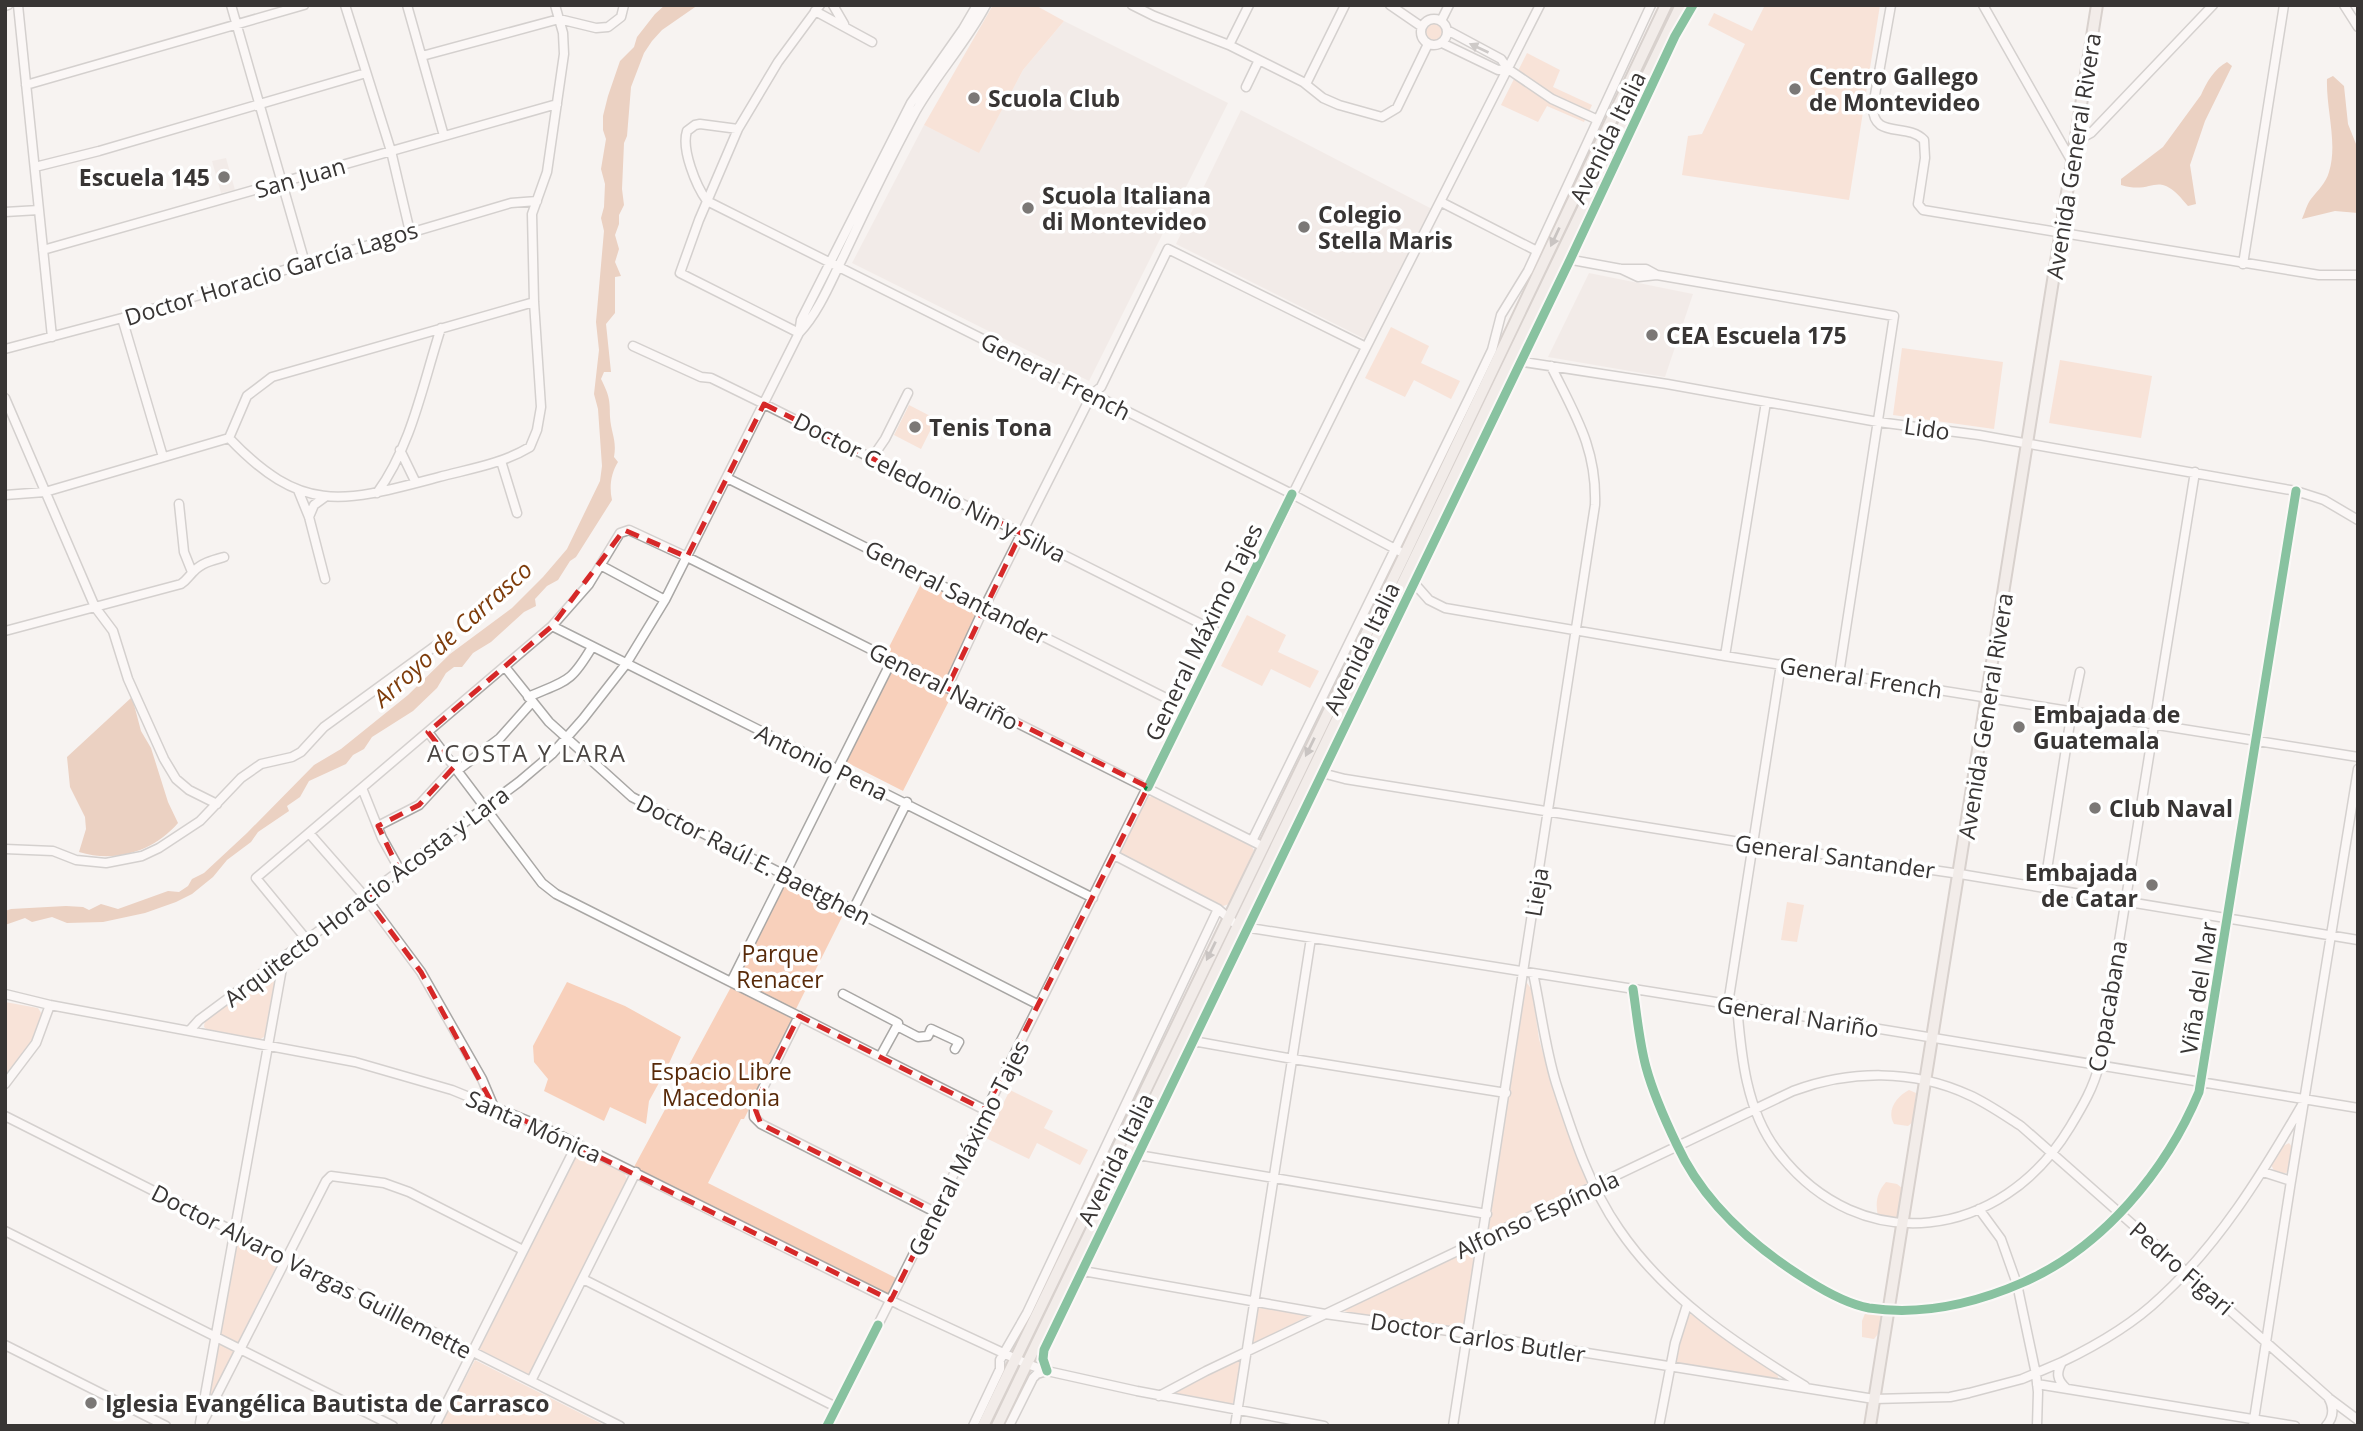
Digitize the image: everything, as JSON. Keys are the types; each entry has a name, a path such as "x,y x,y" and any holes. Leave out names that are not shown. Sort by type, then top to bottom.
{"main road":[{"name":"Avenida Italia","path":"983,1426 1015,1359 1031,1315 1237,899 1257,843 1666,5"},
{"name":"Avenida General Rivera","path":"1870,1426 2097,5"},
{"name":"Avenida Italia","path":"997,1426 1029,1359 1052,1323 1243,927 1249,905 1318,769 1686,7"},
{"path":"1029,1359 1026,1353 1033,1333 1031,1315"},
{"path":"1006,1407 1017,1368 1015,1359"}],"street":[{"path":"18,5 52,337"},
{"path":"231,5 305,263"},
{"path":"26,85 304,5"},
{"path":"345,5 391,151 410,232"},
{"path":"407,5 444,136"},
{"path":"229,438 264,469 298,491 325,498 351,498 416,483 501,461 530,447 537,430 541,407 534,302 532,214 547,172 564,54 555,5"},
{"path":"422,56 559,19 596,28 608,27 621,17 624,5"},
{"path":"833,5 845,25"},
{"name":"Arquitecto Horacio Acosta y Lara","path":"870,193 911,103 964,29 977,5"},
{"name":"Arquitecto Horacio Acosta y Lara","path":"190,1030 536,769 565,739 626,664 665,600 799,333 809,321 833,265 870,193 921,102 967,38 985,5"},
{"path":"1132,5 1229,45 1306,84 1323,98 1378,116 1393,112 1429,44"},
{"path":"1229,45 1249,5"},
{"path":"1306,84 1345,5"},
{"path":"1390,5 1422,27"},
{"path":"1441,21 1448,5"},
{"name":"General Máximo Tajes","path":"827,1426 1040,1005 1292,494 1540,5"},
{"name":"Avenida Italia","path":"1496,352 1501,315 1528,271 1651,5"},
{"path":"1891,5 1873,106 1874,117 1882,127 1915,133 1924,140 1925,158 1918,204 1925,211 2244,264 2319,275 2358,275"},
{"path":"1983,5 2071,160"},
{"path":"2074,142 2091,133 2213,5"},
{"path":"2244,264 2284,5"},
{"path":"2344,5 2358,27"},
{"path":"799,333 680,274 738,129 778,62 818,8 872,42"},
{"path":"1441,21 1430,20 1422,27 1422,37 1429,44 1442,43 1498,70 1508,69"},
{"path":"1441,21 1447,30 1501,59 1508,69 1552,99 1598,120"},
{"path":"1442,43 1447,30"},
{"path":"1246,87 1259,60"},
{"path":"35,167 366,73"},
{"name":"San Juan","path":"43,250 557,103"},
{"path":"707,201 699,190 692,169 685,142 687,131 700,124 738,129"},
{"name":"Doctor Horacio García Lagos","path":"5,349 122,318 511,203 537,201"},
{"name":"General French","path":"707,201 1292,494 1400,551"},
{"path":"1441,202 1537,251"},
{"path":"5,212 39,210"},
{"path":"947,688 1021,533 1092,394 1101,387 1168,249 1366,347"},
{"path":"1565,259 1621,269 1638,277 1657,275 1894,317 1839,674"},
{"path":"229,438 247,396 272,377 534,302"},
{"path":"122,318 163,457"},
{"path":"377,492 388,478 400,450 427,379 441,328"},
{"name":"Doctor Celedonio Nin y Silva","path":"633,346 701,377 711,378 1223,635"},
{"name":"Lido","path":"1496,352 1516,360 1878,422 1979,435 2296,491 2324,500 2358,520"},
{"name":"Avenida Italia","path":"1060,1306 1083,1271 1193,1041 1243,927 1264,897 1318,769 1414,583 1516,360"},
{"name":"Lieja","path":"1453,1426 1594,526 1595,474 1591,452 1551,366"},
{"path":"872,458 885,439 908,393"},
{"path":"5,398 95,607 113,631 128,679 164,759 177,779 189,790 217,804"},
{"path":"1725,656 1766,402"},
{"path":"5,495 45,492 229,438"},
{"path":"400,450 416,483"},
{"path":"501,461 517,513"},
{"name":"Copacabana","path":"1781,664 1752,844 1732,1005 1754,1109 1777,1152 1821,1195 1853,1213 1903,1224 1944,1221 1979,1209 2022,1185 2052,1153 2082,1107 2096,1079 2195,472"},
{"name":"General Santander","path":"727,478 1186,708"},
{"path":"298,491 309,517 325,579"},
{"name":"Viña del Mar","path":"1633,989 1646,1068 1677,1147 1710,1197 1730,1221 1765,1252 1839,1298 1868,1308 1923,1310 1957,1304 2049,1270 2095,1237 2158,1166 2197,1098 2296,491"},
{"path":"309,517 314,505 325,498"},
{"path":"178,504 184,552 192,572"},
{"name":"General Nariño","path":"602,566 620,533 629,530 1257,843"},
{"path":"5,631 181,584 188,580 192,572 209,561 224,557"},
{"path":"307,940 256,878 552,626 602,566 665,600"},
{"name":"General French","path":"1414,583 1429,600 1445,608 1725,656 2358,757"},
{"name":"Antonio Pena","path":"552,626 1093,898"},
{"path":"5,849 53,851 76,860 106,863 132,858 159,848 200,821 241,778 261,764 292,757 300,752 324,727 442,641"},
{"path":"378,826 419,805 456,768 500,738 530,699 568,681 592,646"},
{"path":"731,982 892,660"},
{"name":"Doctor Raúl E. Baetghen","path":"505,667 565,739 632,797 1040,1005"},
{"path":"2044,888 2071,710 2080,672"},
{"path":"428,732 542,883 556,894 594,916 985,1110"},
{"name":"General Santander","path":"1318,769 1345,779 1752,844 1960,874 2358,940"},
{"path":"2253,1422 2358,769"},
{"path":"362,788 390,856 401,872"},
{"path":"853,910 907,803"},
{"path":"309,833 366,898 421,972 482,1079 493,1105"},
{"path":"1114,855 1218,909 1243,927"},
{"path":"1237,899 1249,905"},
{"name":"Avenida Italia","path":"1100,1172 1218,909"},
{"name":"General Nariño","path":"1243,927 2358,1108"},
{"path":"1235,1426 1311,938"},
{"path":"200,1426 284,957"},
{"path":"1533,973 1541,1021 1556,1081 1595,1186 1619,1230 1655,1273 1687,1305 1755,1355 1807,1388"},
{"name":"Santa Mónica","path":"5,994 370,1066 452,1090 493,1105 636,1172 1015,1359 1029,1359 1047,1371 1159,1396 1324,1426"},
{"path":"843,994 898,1023 897,1026 918,1037 928,1037 931,1028 959,1042 955,1049"},
{"path":"5,1084 36,1043 50,1005"},
{"path":"799,1016 754,1106 754,1117 761,1124 936,1212"},
{"path":"880,1057 897,1026"},
{"path":"1193,1041 1506,1093"},
{"name":"Alfonso Espínola","path":"1159,1396 1247,1351 1803,1087 1842,1078 1884,1075 1908,1076 1926,1081"},
{"name":"Pedro Figari","path":"1926,1081 1970,1095 2021,1126 2328,1397 2358,1420"},
{"path":"2036,1379 2110,1336 2158,1300 2185,1272 2209,1245 2263,1172 2304,1101"},
{"name":"Doctor Alvaro Vargas Guillemette","path":"5,1116 618,1425"},
{"path":"435,1426 577,1144"},
{"path":"1138,1155 1487,1214"},
{"path":"531,1381 636,1172"},
{"path":"2263,1172 2291,1181"},
{"path":"200,1426 326,1181 331,1176 384,1184 409,1192 523,1250"},
{"path":"1979,1209 2001,1239 2017,1284 2036,1379 2037,1426"},
{"path":"5,1231 393,1426"},
{"name":"Doctor Carlos Butler","path":"1083,1271 1325,1314 1468,1334 1874,1399 1950,1397 2036,1379"},
{"path":"583,1279 836,1407"},
{"path":"1659,1426 1670,1367 1687,1305"},
{"path":"1031,1315 1052,1323"},
{"name":"Avenida Italia","path":"973,1426 1000,1369 1003,1353 1031,1315"},
{"name":"Avenida Italia","path":"1047,1371 1043,1354 1052,1323"},
{"path":"5,1345 166,1426"},
{"path":"2062,1362 2057,1374 2059,1381 2066,1388"},
{"path":"1009,1426 1033,1378 1047,1371"},
{"path":"2036,1379 2066,1388 2253,1422 2295,1426"},
{"path":"2326,1426 2333,1410 2328,1397"},
{"path":"994,1402 1006,1407"}],"highlighted area":[{"path":"764,404 1021,533 947,688 1148,787 985,1110 799,1016 754,1106 761,1124 935,1212 891,1300 493,1105 421,972 366,898 400,872 378,826 419,805 455,766 428,732 552,626 624,530 687,557"}],"shaded area":[{"path":"665,5 698,5 662,30 652,41 644,53 631,87 627,136 624,143 624,205 615,235 619,249 615,262 621,276 615,277 615,313 606,324 611,372 604,372 601,379 608,397 614,457 618,462 611,480 612,500 576,557 570,561 558,580 547,586 535,599 536,606 524,612 491,642 473,653 462,667 454,667 446,673 437,688 413,711 372,737 364,749 353,755 346,764 309,781 300,797 287,806 289,811 258,832 251,842 227,860 213,877 192,894 145,913 103,922 67,923 52,917 32,922 25,918 5,925 5,911 11,909 66,906 89,910 101,904 118,909 168,891 179,892 188,886 192,879 204,873 247,833 314,765 341,749 408,695 450,654 512,608 567,549 600,481 602,466 598,409 594,394 599,350 596,322 604,231 601,218 605,184 601,169 606,139 603,116 620,61 634,47 637,37 655,14"},
{"name":"Scuola Italiana di Montevideo","path":"1064,21 1228,103 1089,381 852,263 924,125 979,152 1023,70"},
{"path":"2227,62 2232,66 2205,121 2190,165 2196,204 2188,206 2169,187 2162,185 2121,185 2121,179 2163,147 2201,95 2211,76"},
{"path":"2333,76 2344,86 2348,124 2358,149 2358,213 2335,211 2302,219 2329,172 2332,138 2327,79"},
{"name":"Colegio Stella Maris","path":"1241,110 1432,209 1365,339 1176,244"},
{"name":"Escuela 145","path":"226,158 235,190 221,193 212,161"},
{"path":"1589,273 1693,294 1665,377 1548,357"},
{"path":"132,697 141,731 151,748 168,802 178,823 157,841 133,852 106,856 79,852 86,829 85,817 70,787 67,757"}],"green space":[{"name":"Scuola Club","path":"993,5 1035,5 1064,21 1023,70 979,153 924,125"},
{"path":"1673,5 1679,5 1511,347 1509,345"},
{"name":"Centro Gallego de Montevideo","path":"1765,5 1880,5 1849,200 1682,175 1688,136 1702,134 1745,44 1708,25 1714,13 1752,31"},
{"path":"1434,21 1442,24 1445,32 1442,40 1434,43 1426,40 1423,32 1426,24"},
{"path":"1527,53 1560,70 1553,87 1592,105 1584,122 1547,106 1538,122 1501,105"},
{"path":"1391,327 1429,346 1421,363 1460,381 1451,399 1414,380 1405,397 1365,378"},
{"path":"1902,348 2003,362 1994,429 1893,415"},
{"path":"2060,360 2152,376 2141,438 2049,423"},
{"name":"Tenis Tona","path":"909,405 936,419 921,449 894,435"},
{"path":"923,580 978,608 979,615 945,680 942,681 886,653"},
{"path":"1247,615 1286,635 1278,652 1319,671 1310,688 1271,669 1262,686 1221,666"},
{"path":"895,668 952,695 903,791 846,762 888,673"},
{"path":"1152,796 1249,843 1254,850 1229,904 1223,906 1121,854 1121,848 1145,799"},
{"name":"Parque Renacer","path":"785,883 845,911 795,1011 738,982 737,978"},
{"path":"1787,902 1804,905 1797,942 1781,940"},
{"path":"1228,928 1230,929 1045,1316 1042,1316"},
{"path":"271,970 278,974 267,1035 259,1040 209,1031 204,1027 205,1019"},
{"path":"567,982 625,1006 681,1037 649,1101 646,1124 610,1107 604,1121 544,1091 548,1079 534,1062 533,1046"},
{"path":"1527,983 1532,990 1539,1039 1552,1085 1589,1184 1489,1231 1486,1228"},
{"name":"Espacio Libre Macedonia","path":"731,987 794,1019 744,1119 741,1119 708,1183 896,1278 888,1296 634,1167"},
{"path":"5,1002 38,1008 43,1016 36,1037 5,1078"},
{"path":"1010,1090 1053,1111 1044,1128 1088,1150 1080,1165 1037,1143 1029,1159 986,1138"},
{"path":"1909,1090 1916,1093 1913,1122 1908,1126 1894,1124 1891,1114 1894,1104"},
{"path":"2289,1143 2292,1147 2288,1172 2275,1172 2271,1165 2283,1146"},
{"path":"585,1151 624,1172 627,1180 532,1371 526,1376 479,1353 480,1348 573,1162 579,1153"},
{"path":"1886,1182 1897,1184 1903,1189 1900,1215 1897,1218 1878,1216 1878,1198"},
{"path":"239,1238 276,1256 279,1261 237,1344 220,1337 218,1331 235,1242"},
{"path":"1472,1245 1477,1246 1463,1330 1342,1311"},
{"path":"1260,1306 1312,1314 1255,1343 1251,1341 1256,1308"},
{"path":"1866,1311 1882,1314 1878,1334 1874,1339 1862,1337 1862,1321"},
{"path":"1691,1314 1777,1374 1779,1380 1677,1365 1674,1358 1687,1315"},
{"path":"218,1344 233,1350 234,1353 207,1406"},
{"path":"1240,1359 1240,1383 1232,1404 1169,1395 1180,1387"},
{"path":"475,1360 606,1426 440,1426"}],"cycle path":[{"path":"1047,1371 1043,1359 1044,1350 1570,260 1675,36 1693,5"},
{"path":"1633,989 1649,1077 1688,1166 1701,1186 1732,1222 1768,1253 1822,1289 1845,1301 1869,1308 1929,1309 1968,1302 2024,1282 2080,1249 2129,1204 2150,1178 2169,1150 2199,1092 2296,491"},
{"path":"1148,787 1292,494"},
{"path":"827,1426 878,1325"}],"place":[{"name":"Centro Gallego de Montevideo","path":"1795,89"},
{"name":"Scuola Club","path":"974,98"},
{"name":"Escuela 145","path":"224,177"},
{"name":"Scuola Italiana di Montevideo","path":"1028,208"},
{"name":"Colegio Stella Maris","path":"1304,227"},
{"name":"CEA Escuela 175","path":"1652,335"},
{"name":"Tenis Tona","path":"915,427"},
{"name":"Embajada de Guatemala","path":"2019,727"},
{"name":"Club Naval","path":"2095,808"},
{"name":"Embajada de Catar","path":"2152,885"},
{"name":"Iglesia Evangélica Bautista de Carrasco","path":"91,1403"}],"district":[{"name":"ACOSTA Y LARA","path":"527,752"}],"water label":[{"name":"Arroyo de Carrasco","path":"452,633"}]}
